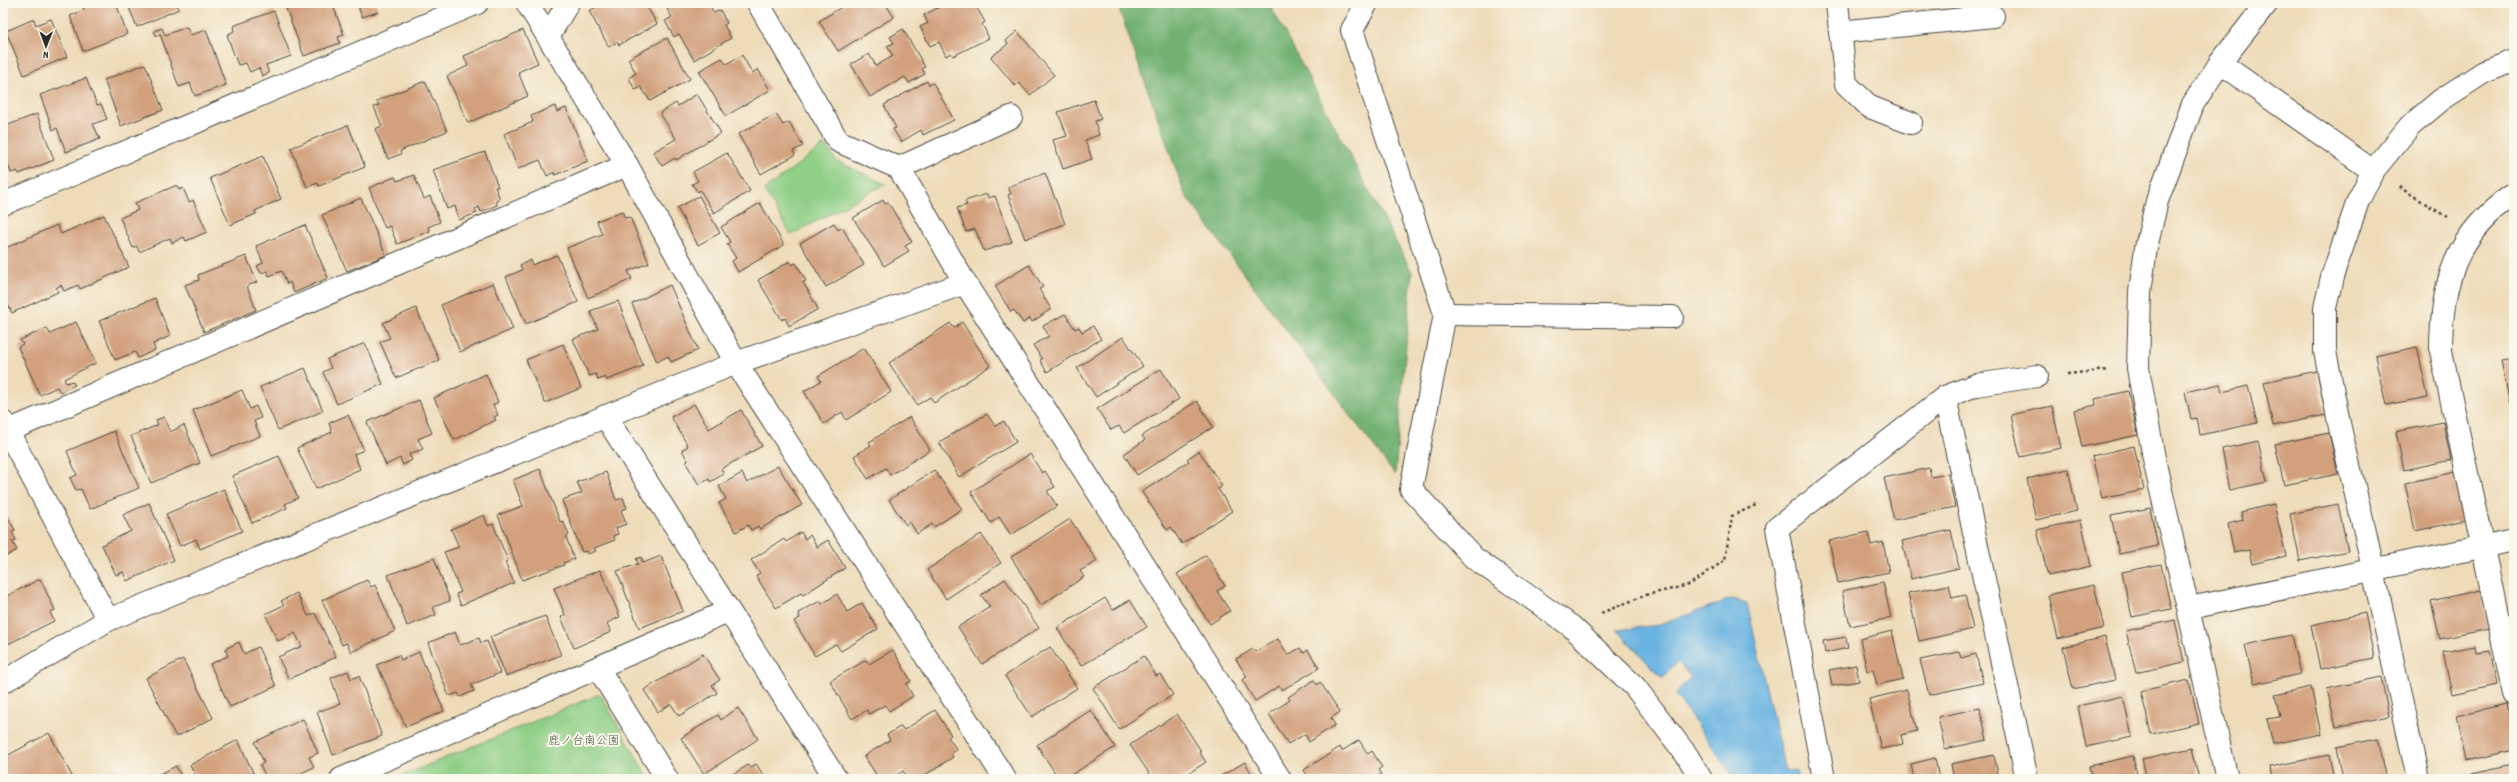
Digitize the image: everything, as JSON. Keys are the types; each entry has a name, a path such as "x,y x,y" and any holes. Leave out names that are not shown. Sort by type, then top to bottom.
{"street":[{"path":"3,204 477,3"},
{"path":"527,3 627,165 736,363 1005,779"},
{"path":"548,37 568,3"},
{"path":"758,3 838,141 899,168 965,283 1280,779"},
{"path":"1367,3 1352,30 1444,314 1411,489 1474,558 1571,626 1635,686 1688,757 1701,779"},
{"path":"1837,3 1846,84 1870,107 1910,123"},
{"path":"2228,779 2190,608 2155,464 2138,368 2140,292 2146,248 2157,201 2193,104 2220,63 2268,3"},
{"path":"1840,32 1993,16"},
{"path":"2418,779 2373,570 2340,428 2325,351 2325,308 2332,277 2358,201 2373,171 2409,127 2441,100 2484,72 2514,61"},
{"path":"2220,63 2373,171"},
{"path":"899,168 1011,117"},
{"path":"108,620 4,429 627,165"},
{"path":"2514,194 2491,210 2471,232 2453,268 2445,294 2441,319 2441,352 2514,694"},
{"path":"3,682 108,620 736,363 965,283"},
{"path":"1444,314 1672,317"},
{"path":"1824,779 1777,528 1945,397 1976,385 2037,376"},
{"path":"1945,397 2027,779"},
{"path":"605,416 836,779"},
{"path":"2190,608 2482,549 2514,540"},
{"path":"341,779 728,611"},
{"path":"598,668 667,779"}],"path":[{"path":"2373,171 2471,232"},
{"path":"2037,376 2138,368"},
{"path":"1571,626 1646,595 1689,585 1725,560 1732,516"}],"green space":[{"path":"1117,3 1269,3 1412,272 1395,475 1185,195"},
{"path":"824,145 837,161 885,184 791,235 764,190"},
{"name":"鹿ノ台南公園","path":"600,694 649,779 394,779"}],"water":[{"path":"1731,599 1747,603 1785,771 1796,770 1798,779 1735,779 1675,694 1691,677 1678,662 1662,678 1617,630 1659,625"}],"building":[{"path":"81,3 116,3 127,34 83,51 70,16 84,10"},
{"path":"127,3 176,3 179,9 137,27"},
{"path":"284,3 332,3 344,35 338,37 340,43 304,56"},
{"path":"357,3 375,3 378,12 362,17"},
{"path":"604,3 645,3 657,24 619,45 617,42 609,47 589,11"},
{"path":"678,3 687,3 689,7 697,3 708,3 714,13 720,10 727,23 724,25 731,38 694,60 679,34 674,37 665,21 672,17 667,9"},
{"path":"848,3 885,3 894,17 838,51 819,21"},
{"path":"947,3 974,3 985,22 982,24 989,38 953,56 951,53 946,56 939,42 930,46 920,27 928,23 924,15"},
{"path":"274,11 291,56 266,65 269,73 262,76 259,68 250,72 246,63 238,65 227,35 234,31 233,26"},
{"path":"34,19 36,25 51,19 67,57 24,75 6,31"},
{"path":"187,27 190,35 206,30 226,85 195,96 190,83 179,87 160,34 156,36 154,31 162,28 165,35"},
{"path":"903,29 925,67 922,68 925,74 909,83 905,77 870,97 851,64 869,54 876,66 893,56 887,46 894,43 890,37"},
{"path":"523,30 538,63 518,72 528,96 468,123 447,76 468,66 464,56"},
{"path":"1017,31 1054,75 1030,95 1019,83 1015,86 991,57 1008,44 1006,41"},
{"path":"667,38 690,79 650,101 641,87 635,90 629,78 636,73 628,59"},
{"path":"742,55 752,73 758,69 770,90 726,116 699,71 722,58 726,64"},
{"path":"145,64 163,110 121,126 104,80"},
{"path":"86,78 97,105 101,104 107,119 93,124 100,139 66,152 57,128 53,130 40,95"},
{"path":"425,81 447,131 400,151 401,154 388,159 375,129 382,126 374,107 379,105 377,101"},
{"path":"927,81 929,85 933,83 954,120 923,135 921,130 901,142 893,129 896,128 884,105"},
{"path":"697,94 721,133 676,160 675,158 662,166 653,152 676,139 660,113 676,103 678,106"},
{"path":"1094,100 1101,119 1095,121 1099,135 1085,140 1092,159 1063,169 1053,140 1067,136 1058,112"},
{"path":"555,106 557,112 566,108 588,161 555,175 554,172 547,176 540,160 518,169 504,134 533,122 531,116"},
{"path":"37,114 54,160 19,174 17,171 11,173 3,151 3,127"},
{"path":"776,114 783,125 789,122 803,146 793,151 795,155 761,174 738,134"},
{"path":"348,125 365,167 319,186 318,183 307,187 291,148"},
{"path":"485,152 498,187 495,187 500,199 496,201 497,205 481,212 479,207 475,209 477,213 459,220 455,206 447,209 433,170"},
{"path":"727,153 750,191 714,213 700,190 698,192 692,184 698,181 693,172"},
{"path":"263,156 281,199 255,211 256,214 230,225 210,178"},
{"path":"1045,173 1065,224 1025,239 1008,195 1011,194 1008,187"},
{"path":"414,175 424,199 430,196 440,222 428,227 430,231 397,244 390,226 385,228 369,188 395,177 397,181"},
{"path":"177,185 179,190 183,188 189,202 193,200 207,232 186,241 184,237 172,243 170,238 139,252 137,246 133,248 120,218 138,210 135,203"},
{"path":"987,194 988,198 995,196 1012,242 984,251 975,229 966,232 957,208 967,205 965,201"},
{"path":"699,196 720,233 698,245 677,208"},
{"path":"361,198 386,255 347,271 322,215"},
{"path":"883,200 885,204 888,202 912,242 905,246 909,251 884,266 853,218"},
{"path":"760,203 784,245 738,272 732,261 736,258 727,244 730,242 721,227"},
{"path":"622,211 625,218 630,217 649,263 628,271 632,279 588,298 567,248 602,234 597,221"},
{"path":"104,215 129,267 80,289 78,285 64,291 61,285 56,288 58,292 12,313 3,294 3,249 57,225 61,234"},
{"path":"834,223 838,230 842,227 864,265 826,287 800,243"},
{"path":"305,225 328,278 294,293 290,282 287,284 282,271 269,276 267,271 261,273 257,266 263,263 256,246"},
{"path":"557,255 578,302 526,324 506,277 522,270 520,265 531,260 532,265"},
{"path":"246,256 257,282 247,286 256,310 204,332 185,285 199,280 198,275"},
{"path":"790,261 792,265 796,263 806,281 803,282 818,309 789,326 785,318 782,320 758,280"},
{"path":"1029,265 1043,287 1039,289 1051,309 1032,322 1030,318 1023,323 1014,310 1011,312 995,286"},
{"path":"493,283 513,329 460,352 441,305"},
{"path":"670,285 698,350 671,362 668,356 657,362 632,304"},
{"path":"155,298 170,336 153,344 155,350 138,358 135,352 115,360 99,321"},
{"path":"618,301 643,366 607,380 605,377 598,380 596,374 589,376 573,339 598,329 590,311"},
{"path":"416,308 439,360 396,378 380,342 390,338 383,323"},
{"path":"1065,314 1075,329 1079,327 1082,332 1093,326 1101,339 1047,372 1040,360 1042,359 1033,345 1049,336 1043,326"},
{"path":"76,322 96,363 64,379 66,383 72,381 75,385 60,392 57,387 40,395 18,347 23,344 20,340 47,328 50,334"},
{"path":"962,322 990,366 934,403 930,397 917,405 889,363 950,323 954,328"},
{"path":"1123,337 1143,366 1096,397 1077,368"},
{"path":"365,343 383,384 337,404 323,372 331,368 327,359"},
{"path":"563,344 581,388 545,403 526,360"},
{"path":"2417,347 2428,397 2386,405 2375,356"},
{"path":"864,348 891,392 846,420 842,412 824,424 804,391 821,381 818,376"},
{"path":"2514,359 2514,403 2510,403 2501,361"},
{"path":"305,368 323,411 278,430 260,387"},
{"path":"1161,369 1179,399 1124,433 1119,426 1111,430 1097,409"},
{"path":"2317,371 2326,415 2273,426 2264,382"},
{"path":"486,374 498,402 493,405 498,415 494,417 496,420 454,440 434,398"},
{"path":"2220,384 2222,392 2248,386 2257,423 2200,435 2197,418 2191,419 2185,392"},
{"path":"242,390 250,409 256,406 261,418 254,421 260,436 211,456 193,410"},
{"path":"2128,391 2138,435 2082,447 2074,410 2096,405 2095,399"},
{"path":"419,400 432,433 418,439 423,449 409,454 412,460 403,465 400,458 386,465 367,422"},
{"path":"1197,401 1213,427 1137,475 1124,454 1145,440 1142,436"},
{"path":"694,404 709,429 741,410 762,446 721,469 724,474 710,482 709,479 699,485 686,463 688,461 682,450 688,446 671,417"},
{"path":"2052,406 2061,448 2020,457 2011,415"},
{"path":"987,414 995,426 1004,421 1016,442 959,477 939,442"},
{"path":"348,415 364,450 354,454 360,469 316,489 297,448 332,432 329,423"},
{"path":"164,417 170,432 184,425 200,463 151,483 131,436 158,425 156,420"},
{"path":"910,417 930,450 890,475 886,468 868,479 854,456 871,445 869,442"},
{"path":"2443,422 2451,460 2404,470 2396,432"},
{"path":"114,431 139,488 90,509 81,489 76,490 70,478 77,475 67,451"},
{"path":"2329,433 2338,474 2284,485 2275,444"},
{"path":"2258,441 2267,482 2230,490 2222,449"},
{"path":"2134,446 2144,490 2102,499 2092,456"},
{"path":"1199,451 1222,486 1218,489 1232,511 1182,544 1171,527 1167,530 1142,492 1189,461 1187,459"},
{"path":"1030,454 1042,473 1045,471 1055,487 1047,491 1057,506 1011,535 999,517 991,523 971,492"},
{"path":"279,456 298,498 285,504 287,508 252,523 232,476"},
{"path":"778,466 802,505 760,529 758,526 751,530 748,525 736,532 719,503 726,499 719,486 742,473 747,483"},
{"path":"1929,468 1931,477 1948,474 1955,507 1894,520 1884,478"},
{"path":"540,469 560,522 563,521 569,535 566,537 574,559 563,563 564,565 522,580 498,515 523,506 513,480"},
{"path":"2068,469 2077,511 2036,520 2027,479"},
{"path":"934,470 962,509 934,527 932,524 917,534 910,522 906,525 889,500"},
{"path":"606,472 616,500 623,498 627,508 621,510 626,524 616,528 618,534 613,536 615,540 594,548 596,551 588,554 587,551 582,552 562,500 582,493 577,482"},
{"path":"2456,472 2466,520 2415,531 2405,483"},
{"path":"224,489 242,531 200,549 196,539 180,546 166,514"},
{"path":"149,503 174,560 127,581 123,572 116,575 102,545 131,531 123,515"},
{"path":"2274,504 2286,556 2252,564 2249,550 2234,553 2228,524 2243,520 2241,512"},
{"path":"2338,504 2348,551 2300,561 2290,514"},
{"path":"2150,508 2158,546 2119,554 2111,516"},
{"path":"3,515 4,517 7,516 15,530 12,532 16,540 12,541 17,550 3,558"},
{"path":"484,515 488,526 493,524 508,561 505,562 514,583 461,605 456,594 461,592 444,552 459,547 451,529"},
{"path":"1070,519 1097,561 1080,571 1084,577 1041,605 1011,557"},
{"path":"2081,520 2091,566 2048,576 2037,530"},
{"path":"1951,530 1959,568 1911,579 1902,541"},
{"path":"801,532 805,539 810,535 817,547 828,540 845,568 803,595 801,593 776,608 756,576 760,573 751,560 784,539 786,542"},
{"path":"1868,532 1871,545 1883,542 1889,572 1838,583 1829,541"},
{"path":"981,534 1001,563 946,599 927,570"},
{"path":"1206,555 1225,586 1217,591 1230,611 1210,624 1177,574"},
{"path":"661,556 683,611 639,628 617,571 638,564 636,559 641,557 643,563"},
{"path":"434,558 450,601 433,607 436,615 407,626 388,575"},
{"path":"2161,564 2171,609 2132,617 2122,572"},
{"path":"600,570 620,617 607,623 611,632 574,648 561,617 565,615 554,588"},
{"path":"40,579 55,610 50,612 54,621 8,644 3,635 3,598"},
{"path":"1005,579 1039,628 982,664 958,627 990,607 981,595"},
{"path":"367,580 371,587 375,585 395,631 351,652 347,643 342,645 322,600"},
{"path":"1883,582 1891,618 1850,626 1842,591"},
{"path":"1949,585 1952,598 1965,595 1973,629 1919,641 1908,593"},
{"path":"2094,585 2104,628 2058,639 2048,595"},
{"path":"2480,590 2489,629 2440,639 2431,601"},
{"path":"297,593 308,616 315,613 336,657 289,679 278,657 302,646 295,633 278,641 265,614 284,605 281,601"},
{"path":"837,594 847,612 862,603 878,629 841,651 836,644 815,656 794,621 800,618 798,613 820,601 822,604"},
{"path":"1105,598 1113,610 1130,600 1147,627 1081,666 1057,628"},
{"path":"2365,613 2374,658 2320,669 2311,625"},
{"path":"545,616 561,655 506,676 490,637"},
{"path":"2175,620 2184,662 2136,673 2126,631"},
{"path":"1892,631 1903,679 1877,685 1873,670 1867,671 1860,639"},
{"path":"455,632 460,645 479,638 481,643 487,641 500,673 471,685 474,691 460,697 458,693 449,696 428,643"},
{"path":"2291,635 2300,674 2254,684 2245,645"},
{"path":"1846,637 1848,648 1825,653 1823,641"},
{"path":"2105,637 2115,680 2073,689 2063,647"},
{"path":"1278,639 1288,655 1300,648 1304,653 1308,650 1319,668 1282,690 1279,686 1255,701 1242,680 1247,677 1236,659 1253,649 1255,652"},
{"path":"239,642 244,654 258,647 276,686 230,707 210,664 228,656 225,649"},
{"path":"2475,646 2476,652 2490,650 2497,685 2452,695 2443,652"},
{"path":"1050,647 1077,688 1032,717 1005,676"},
{"path":"893,650 911,681 906,684 913,696 889,711 885,705 869,714 867,710 852,719 830,681 866,660 869,664"},
{"path":"419,652 444,711 406,727 377,665 399,655 401,660"},
{"path":"1959,652 1961,658 1976,654 1983,683 1929,695 1920,660"},
{"path":"703,654 720,680 712,685 717,693 679,716 671,704 658,712 644,690"},
{"path":"1144,656 1156,676 1160,674 1173,695 1119,729 1093,688"},
{"path":"183,659 213,718 176,737 146,678"},
{"path":"1856,665 1859,681 1832,686 1829,670"},
{"path":"348,671 351,679 359,676 382,736 333,755 317,712 340,704 331,678"},
{"path":"2381,677 2389,716 2336,727 2327,689"},
{"path":"1314,680 1317,685 1320,682 1340,712 1331,718 1335,725 1309,742 1305,734 1288,744 1269,714 1290,700 1288,697"},
{"path":"2189,680 2199,723 2151,734 2141,691"},
{"path":"2311,687 2321,734 2273,744 2267,719 2280,717 2275,695"},
{"path":"1907,690 1917,731 1901,735 1903,744 1881,749 1869,699"},
{"path":"2123,696 2132,737 2086,747 2078,706"},
{"path":"2507,704 2514,736 2514,750 2466,761 2456,715"},
{"path":"738,708 758,739 704,774 681,738 718,715 721,720"},
{"path":"1980,708 1987,740 1945,749 1938,717"},
{"path":"935,710 951,735 948,737 957,750 951,753 953,757 919,779 908,779 903,771 891,779 879,779 864,756 890,740 887,735 901,726 904,730"},
{"path":"1091,710 1115,747 1065,779 1059,779 1037,745"},
{"path":"1177,714 1201,751 1199,752 1206,762 1180,779 1153,779 1130,745"},
{"path":"303,719 318,753 309,757 314,767 289,779 271,779 269,775 266,777 260,765 264,763 255,742"},
{"path":"49,733 72,776 66,779 3,779 3,758"},
{"path":"2377,739 2386,779 2343,779 2337,747"},
{"path":"238,740 256,779 197,779 190,765"},
{"path":"1359,740 1368,754 1372,751 1382,767 1378,770 1381,774 1373,779 1309,779 1304,770 1340,747 1342,751"},
{"path":"2192,748 2199,779 2147,779 2142,759"},
{"path":"1994,755 1999,779 1954,779 1951,764"},
{"path":"2329,755 2334,779 2272,779 2270,767"},
{"path":"2133,756 2138,779 2092,779 2089,766"},
{"path":"1935,758 1939,779 1914,779 1911,764"},
{"path":"1245,762 1254,778 1216,779"},
{"path":"756,764 766,779 725,779 748,765 750,768"},
{"path":"2514,764 2514,779 2473,779 2472,773"},
{"path":"176,766 182,779 150,779"}]}
